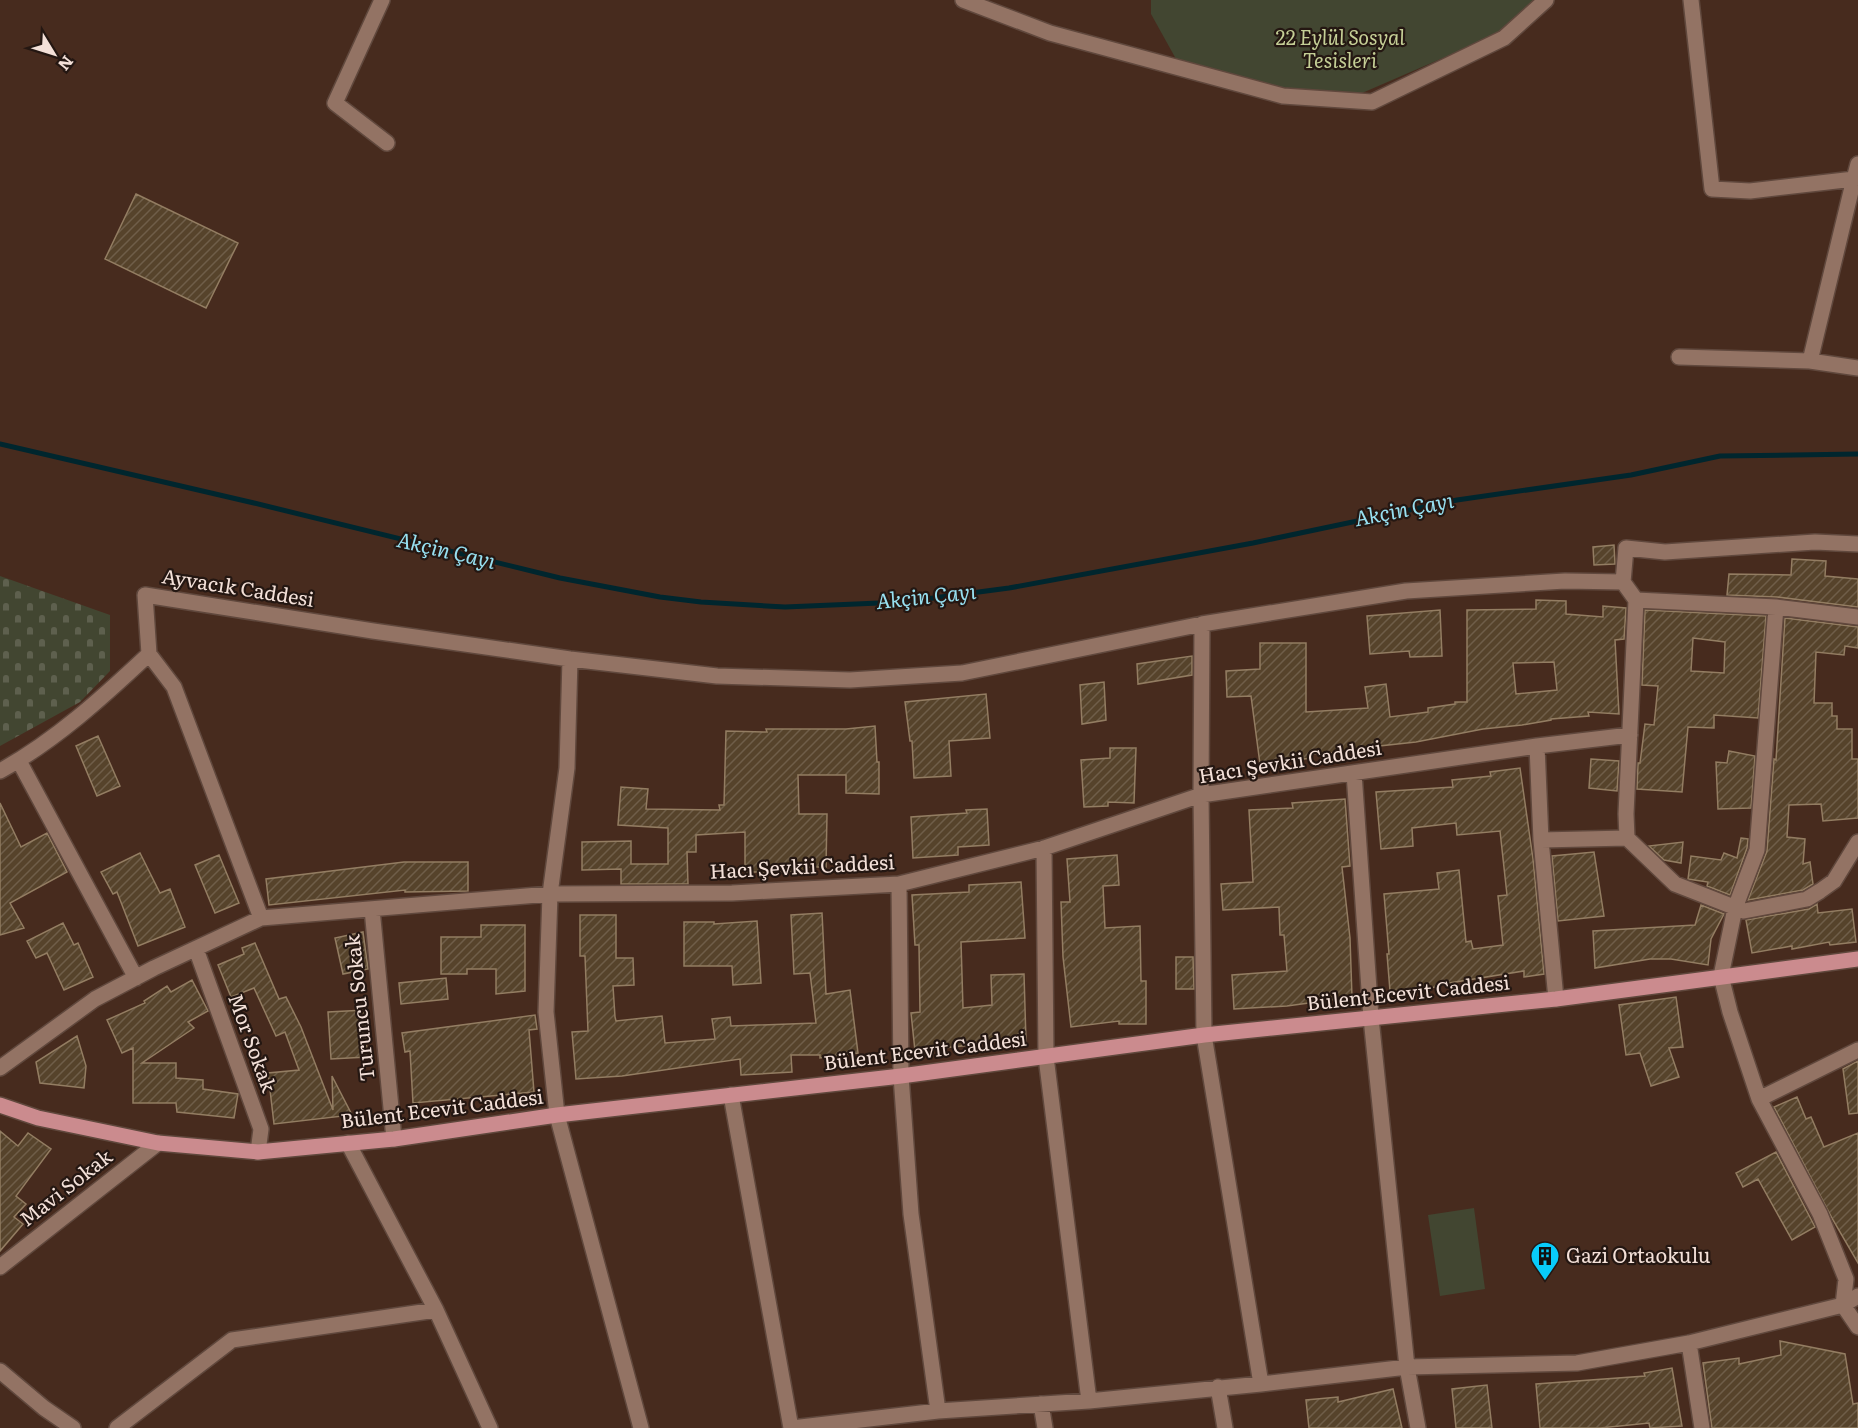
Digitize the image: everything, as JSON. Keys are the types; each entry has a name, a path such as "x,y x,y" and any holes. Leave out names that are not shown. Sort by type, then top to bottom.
{"main road":[{"name":"Bülent Ecevit Caddesi","path":"0,1105 38,1118 158,1143 258,1152 394,1139 557,1116 1046,1058 1204,1035 1556,999 1858,959"}],"street":[{"path":"382,0 335,103 387,143"},
{"path":"963,0 1050,33 1283,96 1372,102 1504,38 1546,0"},
{"path":"1691,0 1712,189 1750,191 1856,172 1810,361"},
{"path":"1679,357 1810,361 1858,368"},
{"path":"1858,544 1815,542 1665,552 1626,548 1623,582 1636,600 1626,814 1627,838 1675,884 1744,911 1807,899 1834,881 1858,842"},
{"path":"641,1428 557,1116 546,1012 550,894 567,768 570,659 717,676 850,680 962,673 1202,624 1406,591 1565,581 1623,582"},
{"name":"Ayvacık Caddesi","path":"149,654 145,595 570,659"},
{"path":"1636,600 1776,607 1858,617"},
{"path":"1776,607 1757,850 1735,908 1721,976 1730,1012 1759,1099 1820,1215 1846,1279 1843,1305 1858,1328"},
{"path":"1202,624 1201,795 1204,1035 1261,1384"},
{"path":"0,771 19,761 98,701 149,654 174,687 261,918"},
{"name":"Hacı Şevkii Caddesi","path":"0,1068 95,999 261,918 550,894 732,893 899,884 1044,848 1201,795 1537,746 1630,735"},
{"path":"1537,746 1541,840 1556,999"},
{"path":"19,761 135,978"},
{"path":"1354,773 1371,1018 1407,1367 1418,1428"},
{"path":"1541,840 1627,838"},
{"path":"1044,848 1046,1058 1089,1401"},
{"path":"899,884 901,1076 911,1214 939,1411"},
{"name":"Turuncu Sokak","path":"372,909 394,1139"},
{"name":"Mor Sokak","path":"196,949 261,1129 258,1152"},
{"path":"1759,1099 1858,1050"},
{"path":"731,1095 791,1428 939,1411 1089,1401 1261,1384 1407,1367 1577,1363 1689,1344 1843,1305 1858,1296"},
{"name":"Mavi Sokak","path":"0,1267 158,1143"},
{"path":"348,1143 436,1310 489,1428"},
{"path":"117,1428 232,1340 436,1310"},
{"path":"1689,1344 1702,1428"},
{"path":"0,1371 44,1408 73,1428"},
{"path":"1218,1387 1225,1428"},
{"path":"1041,1404 1045,1428"}],"green space":[{"name":"22 Eylül Sosyal Tesisleri","path":"1151,0 1547,0 1519,25 1346,100 1181,68 1151,14"},
{"path":"0,576 110,615 110,671 80,702 0,746"},
{"path":"1474,1208 1485,1289 1440,1296 1428,1215"}],"building":[{"path":"136,194 238,243 206,308 105,259"},
{"path":"1614,545 1615,564 1594,565 1593,547"},
{"path":"1792,559 1826,561 1825,576 1858,579 1858,607 1777,597 1727,595 1729,574 1791,575"},
{"path":"1536,600 1566,601 1566,614 1603,617 1603,606 1626,608 1624,639 1615,640 1619,714 1588,712 1589,716 1483,729 1416,742 1361,748 1361,751 1311,754 1312,758 1260,764 1251,696 1227,697 1226,671 1260,669 1260,643 1306,643 1306,712 1368,708 1365,687 1386,684 1390,717 1428,712 1428,708 1455,704 1455,702 1467,702 1467,610 1536,609","holes":["1554,662 1557,690 1516,694 1513,663"]},
{"path":"1440,610 1442,656 1410,657 1409,651 1370,654 1367,616"},
{"path":"1645,610 1766,616 1758,718 1714,715 1714,728 1688,727 1682,792 1637,789 1638,763 1640,763 1645,724 1654,725 1658,686 1642,685","holes":["1693,638 1725,642 1724,673 1691,671"]},
{"path":"1785,618 1858,627 1858,648 1845,646 1844,655 1816,652 1814,703 1832,703 1832,716 1837,716 1837,729 1852,729 1852,759 1858,759 1858,818 1823,821 1821,804 1789,805 1787,837 1805,839 1803,864 1810,862 1813,884 1803,890 1748,900 1767,851 1774,759 1776,760"},
{"path":"1192,656 1192,675 1138,684 1137,664"},
{"path":"1104,682 1106,720 1082,724 1080,685"},
{"path":"986,694 990,738 949,741 951,776 914,778 912,741 910,741 905,702"},
{"path":"875,726 877,762 879,762 879,794 846,793 846,775 798,775 799,814 827,814 826,867 805,867 804,872 745,872 745,832 696,835 696,852 687,852 688,884 621,884 621,869 582,870 582,842 631,841 631,864 668,864 668,828 618,825 621,787 648,789 646,809 720,810 719,805 724,805 726,731 767,732 766,729 846,729"},
{"path":"98,736 120,786 97,796 76,746"},
{"path":"1110,748 1136,748 1134,803 1108,802 1108,806 1084,807 1081,760 1110,758"},
{"path":"1729,751 1755,756 1751,808 1718,809 1716,762 1727,763"},
{"path":"1591,759 1619,761 1617,791 1589,788"},
{"path":"1520,768 1533,859 1544,974 1524,977 1524,971 1437,985 1437,987 1390,991 1384,894 1439,889 1437,873 1459,870 1466,942 1471,941 1473,949 1503,945 1498,896 1507,895 1500,831 1457,835 1456,823 1412,828 1413,846 1381,849 1376,792 1453,787 1452,780 1491,776 1490,772"},
{"path":"1345,799 1350,866 1342,867 1350,938 1352,997 1287,1006 1234,1009 1232,975 1287,971 1284,935 1280,935 1279,907 1223,910 1221,884 1253,882 1249,810 1293,808 1292,803"},
{"path":"0,803 21,847 47,833 67,872 10,903 24,928 0,935"},
{"path":"987,809 989,845 958,847 958,855 913,858 911,817 967,813 966,810"},
{"path":"1741,838 1748,839 1747,848 1730,895 1707,886 1708,882 1688,879 1691,856 1721,860 1724,853 1737,858"},
{"path":"1683,842 1681,863 1664,860 1649,846"},
{"path":"1594,852 1604,916 1558,921 1552,856"},
{"path":"140,853 160,893 170,889 185,927 138,946 117,892 113,894 101,872"},
{"path":"219,855 239,903 215,913 195,865"},
{"path":"1117,855 1119,885 1103,886 1105,928 1140,926 1141,981 1146,981 1146,1024 1119,1024 1119,1021 1071,1027 1063,957 1061,902 1070,902 1067,859"},
{"path":"404,862 468,862 468,891 405,892 405,890 269,905 266,879"},
{"path":"1021,882 1025,938 961,942 963,1008 992,1005 991,975 1024,974 1026,1041 970,1043 971,1045 915,1051 911,1013 920,1012 919,945 915,945 912,895 969,892 969,885"},
{"path":"1817,904 1818,913 1852,909 1856,942 1830,945 1829,942 1752,953 1746,920 1809,909"},
{"path":"1701,905 1724,914 1711,939 1708,965 1671,959 1650,959 1595,968 1593,931 1695,925"},
{"path":"822,913 826,994 850,990 858,1053 820,1058 820,1055 791,1055 792,1072 741,1075 740,1059 622,1076 576,1079 572,1032 588,1031 585,956 580,956 580,915 616,915 616,958 633,958 634,985 613,986 616,1021 662,1016 665,1043 715,1039 712,1019 730,1017 731,1026 816,1023 810,973 794,974 791,915"},
{"path":"757,921 761,983 733,985 732,966 684,966 684,922 714,922 714,924"},
{"path":"63,923 74,945 78,943 93,977 64,990 47,953 36,958 27,941"},
{"path":"481,925 525,925 525,991 496,994 496,969 467,969 467,974 441,974 441,937 481,937"},
{"path":"363,932 368,969 343,974 335,938"},
{"path":"255,943 279,999 286,997 301,1027 333,1110 332,1076 352,1115 274,1124 268,1073 299,1070 285,1032 276,1036 254,988 231,997 218,965 244,954 242,948"},
{"path":"1176,957 1193,957 1194,989 1176,989"},
{"path":"446,978 448,999 401,1004 399,983"},
{"path":"192,980 208,1011 188,1022 194,1028 142,1063 176,1063 176,1078 203,1080 203,1089 238,1094 234,1118 177,1112 176,1103 133,1103 133,1048 122,1053 107,1020 145,1003 144,1001 167,986 171,992"},
{"path":"1676,997 1683,1047 1669,1048 1679,1077 1651,1086 1640,1053 1626,1055 1619,1005"},
{"path":"365,1010 367,1057 331,1059 328,1012"},
{"path":"535,1015 537,1029 529,1030 534,1092 413,1103 410,1051 405,1052 402,1033"},
{"path":"77,1036 86,1066 84,1088 40,1083 36,1062"},
{"path":"1858,1061 1858,1113 1849,1114 1843,1069"},
{"path":"1797,1097 1806,1119 1811,1117 1824,1147 1858,1133 1858,1263 1774,1107"},
{"path":"0,1131 18,1146 28,1133 51,1149 16,1196 26,1204 14,1217 23,1224 0,1251"},
{"path":"1776,1152 1815,1227 1792,1240 1758,1179 1743,1187 1736,1173"},
{"path":"1780,1341 1845,1354 1853,1404 1858,1403 1858,1428 1712,1428 1703,1363 1739,1358 1739,1364 1781,1355"},
{"path":"1672,1368 1682,1426 1650,1428 1649,1423 1600,1428 1540,1428 1536,1384 1645,1376 1644,1373"},
{"path":"1487,1385 1492,1428 1456,1428 1452,1389"},
{"path":"1393,1389 1402,1428 1309,1428 1306,1400 1338,1397 1338,1402"}],"waterway":[{"name":"Akçin Çayı","path":"0,444 560,578 660,597 785,607 903,602 1009,588 1253,543 1457,500 1631,475 1720,456 1858,454"}],"place":[{"name":"Gazi Ortaokulu","path":"1545,1282"}]}
